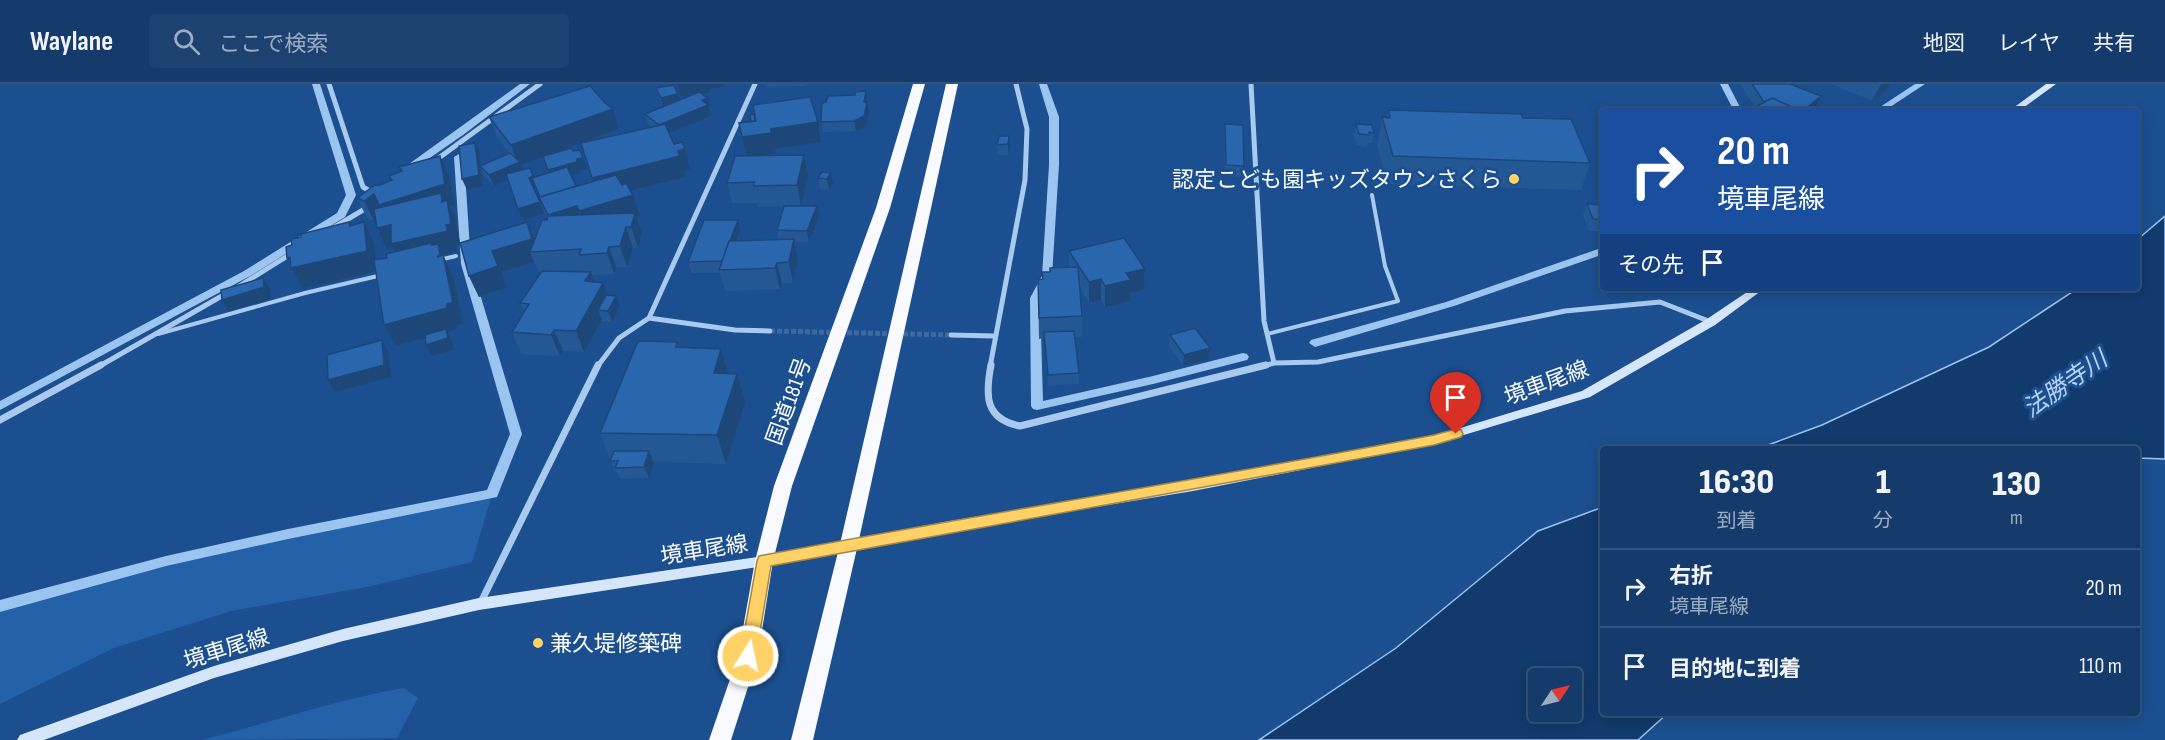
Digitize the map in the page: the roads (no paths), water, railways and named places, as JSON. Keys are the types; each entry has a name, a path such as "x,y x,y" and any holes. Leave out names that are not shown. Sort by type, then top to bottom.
{"highway":[{"name":"国道181号","path":"720,740 748,656 764,561 783,486 883,208 919,84"},
{"path":"802,740 849,544 952,84"}],"main road":[{"path":"2017,108 2052,84"},
{"name":"境車尾線","path":"26,740 214,672 344,635 479,604 764,561 849,544 1193,486 1434,440 1586,394 1711,322 1756,291"}],"street":[{"path":"329,84 363,187 382,198"},
{"path":"428,166 540,84"},
{"path":"479,604 601,358 619,338 649,318 755,84"},
{"path":"1016,84 1027,129 1025,180 989,374 988,405 1002,424 1020,426 1274,363 1318,362 1565,311 1660,302 1711,322"},
{"path":"1251,84 1264,321 1274,363"},
{"path":"323,234 372,204"},
{"path":"0,420 158,334 303,246"},
{"path":"649,318 735,330 770,331"},
{"path":"951,336 995,336"}],"lane":[{"path":"1267,333 1398,301 1385,266 1372,195"},
{"path":"435,261 456,256"},
{"path":"158,334 305,293 384,274"}],"water":[{"name":"法勝寺川","path":"2165,216 2165,459 2140,458 2140,446 1765,446 1822,425 1989,347 2073,291 2140,291 2140,237"},
{"path":"1600,508 1600,716 1665,716 1638,740 1259,740 1396,648 1538,531"}],"waterway":[{"path":"0,406 248,273 341,215 351,195 316,84"},
{"path":"405,171 526,84"},
{"path":"1043,84 1054,117 1054,165 1047,276 1035,298 1037,406 1243,357"},
{"path":"1724,84 1736,108"},
{"path":"1883,108 1921,84"},
{"path":"0,606 166,561 288,534 492,494 516,434 466,264 459,157"},
{"path":"1315,343 1450,304 1600,251"}],"tunnel":[{"path":"770,331 951,335"}],"place":[{"name":"認定こども園キッズタウンさくら","path":"1514,179"},
{"name":"兼久堤修築碑","path":"538,643"}]}
